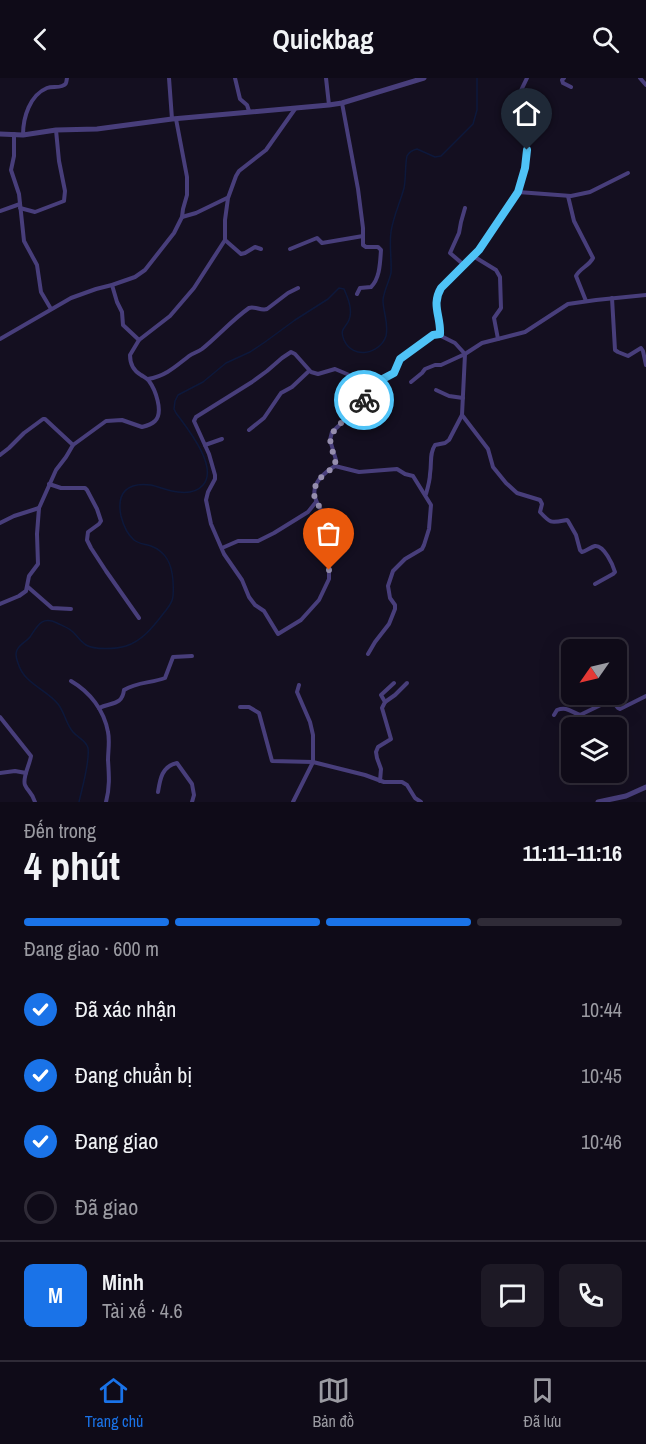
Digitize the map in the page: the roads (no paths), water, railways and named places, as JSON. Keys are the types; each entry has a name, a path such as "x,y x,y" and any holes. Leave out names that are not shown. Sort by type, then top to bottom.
{"street":[{"path":"23,135 23,124 32,102 49,87 64,86 67,78"},
{"path":"0,339 82,294 135,277 145,270 174,233 182,218 188,183 174,119 169,78"},
{"path":"235,78 240,99 249,111"},
{"path":"326,78 329,105"},
{"path":"0,134 23,135 56,130 97,129 249,111 329,105 421,78"},
{"path":"440,334 436,308 438,292 482,245 518,192 525,168 527,150 514,113 519,94 527,78"},
{"path":"564,78 563,83 572,87"},
{"path":"640,78 646,85"},
{"path":"342,103 358,189 364,246 378,247 381,250 376,282 371,287 360,288 357,294"},
{"path":"0,604 24,593 28,587 29,576 38,564 39,508 56,470 73,445 106,421 122,420 142,427 155,421 159,405 148,380 139,374 131,362 130,355 139,340 170,316 190,293 225,240 228,198 237,173 266,150 296,108"},
{"path":"0,211 20,206 34,213 64,200 65,191 56,130"},
{"path":"14,134 15,156 11,168 19,194 25,244 37,265 40,290 51,309"},
{"path":"518,192 568,196 590,192 628,172"},
{"path":"568,196 574,221 593,258 576,276 586,301"},
{"path":"182,218 228,198"},
{"path":"464,265 450,253 459,233 465,208"},
{"path":"290,249 316,238 322,243 363,236"},
{"path":"225,240 242,254 255,247 261,249"},
{"path":"473,256 496,270 500,277 501,309 494,318 498,339"},
{"path":"112,285 122,312 123,325 139,340"},
{"path":"148,380 161,376 199,351 249,308 265,310 298,288"},
{"path":"411,382 422,374 424,369 441,365 482,343 525,332 565,306 586,301 646,295"},
{"path":"612,298 615,350 628,356 641,348 646,365"},
{"path":"373,385 335,369 318,374 309,371 294,353 290,352 252,382 196,417 194,420 206,445 215,475 206,504 211,524 226,559 242,580 253,603 264,611 277,632 280,634 301,620 319,600 329,579 328,562 342,544 316,502 313,491 316,482 335,466 336,460 330,443 331,434 360,406 373,385 394,373 400,359 433,335 440,334 455,343 465,354 462,415 449,440 432,448 426,494"},
{"path":"249,430 264,418 280,393 294,386 309,371"},
{"path":"436,390 449,396 463,398"},
{"path":"462,415 488,449 495,470 517,494 540,500 542,504 540,512 551,522 567,520 582,552 594,546 602,549 615,572 595,584"},
{"path":"0,455 24,433 44,419 73,445"},
{"path":"206,445 222,439"},
{"path":"335,466 359,472 399,470 413,476 432,507 429,530 424,545 393,571 388,586 395,609 389,624 368,654"},
{"path":"49,484 61,488 87,490 101,521 88,532 87,542 139,618"},
{"path":"222,548 238,541 258,541 277,532 308,512 316,502"},
{"path":"0,522 39,508"},
{"path":"28,587 52,608 71,609"},
{"path":"99,708 121,700 127,688 165,678 173,657 192,656"},
{"path":"71,681 87,693 99,708 108,730 110,780 106,802"},
{"path":"380,781 381,769 376,752 378,747 391,739 382,706 407,682"},
{"path":"384,702 381,695 394,684"},
{"path":"292,802 313,762 313,735 297,692 299,685"},
{"path":"554,715 557,710 566,708 580,715 609,701 620,709 646,696"},
{"path":"240,707 249,707 259,713 272,760 313,762 380,781 405,783 415,798 421,802"},
{"path":"0,717 31,756 24,783 32,794 34,802"},
{"path":"158,792 164,770 177,763 192,784 194,795 192,802"},
{"path":"0,773 26,772"},
{"path":"598,802 612,801 646,788"}],"waterway":[{"path":"79,802 88,760 87,745 71,729 58,704 25,676 17,659 17,650 44,621 52,621 70,629 90,647 126,646 147,633 169,606 173,599 173,587 168,560 161,552 134,540 127,532 121,516 120,501 126,490 136,485 151,485 184,492 195,491 203,485 207,477 207,468 200,448 174,409 178,395 203,382 226,363 250,352 328,299 339,288 344,289 350,308 349,320 342,333 348,346 354,350 366,352 383,342 387,331 383,300 391,273 391,232 404,188 407,156 411,151 417,149 435,157 441,156 473,124 477,110 477,78"}]}
